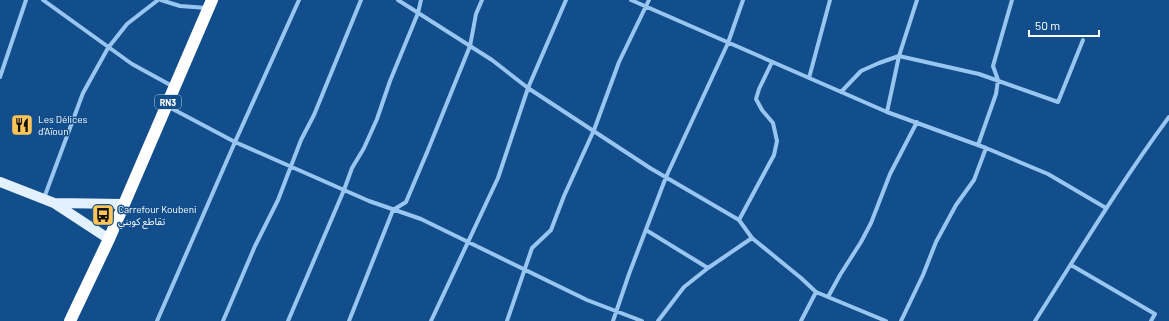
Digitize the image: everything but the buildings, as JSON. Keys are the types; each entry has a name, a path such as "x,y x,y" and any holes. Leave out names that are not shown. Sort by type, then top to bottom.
{"highway":[{"name":"RN3","path":"70,321 109,239 210,4"}],"main road":[{"path":"0,182 54,203 109,239"},
{"path":"54,203 124,204"}],"street":[{"path":"0,77 26,0"},
{"path":"43,0 132,64 174,87"},
{"path":"44,198 83,93 108,48 126,24 159,0 180,6 210,4"},
{"path":"157,321 299,0"},
{"path":"223,321 255,246 278,200 301,140 314,114 361,0"},
{"path":"398,0 492,60 528,88 666,177 739,220 752,238 802,278 816,292 886,321"},
{"path":"288,321 352,168 364,148 377,120 390,81 418,13 421,0"},
{"path":"349,321 393,210 406,202 428,150 470,46 476,14 482,0"},
{"path":"431,321 498,178 528,88 566,0"},
{"path":"631,0 887,112 986,148 1048,174 1106,208"},
{"path":"507,321 532,248 551,230 564,196 594,130 619,62 649,0"},
{"path":"613,321 628,274 666,177 728,43 743,0"},
{"path":"809,78 830,0"},
{"path":"887,112 899,56 917,0"},
{"path":"978,145 996,94 998,80 992,66 1012,0"},
{"path":"841,92 861,71 899,56 950,66 998,80 1058,102 1083,40"},
{"path":"739,220 774,155 777,141 773,123 762,110 756,99 759,89 772,62"},
{"path":"166,106 235,142 369,201 421,219 587,300 642,321"},
{"path":"1035,321 1106,208 1169,117"},
{"path":"828,297 871,223 890,174 917,122"},
{"path":"901,321 940,235 956,205 974,180 986,148"},
{"path":"646,230 708,268"},
{"path":"658,321 684,287 708,268 752,238"},
{"path":"1071,264 1155,314 1151,321"},
{"path":"801,321 816,292"}],"place":[{"name":"Les Délices d'Aïoun","path":"22,125"},
{"name":"Carrefour Koubeni تقاطع كوبني","path":"103,215"}]}
